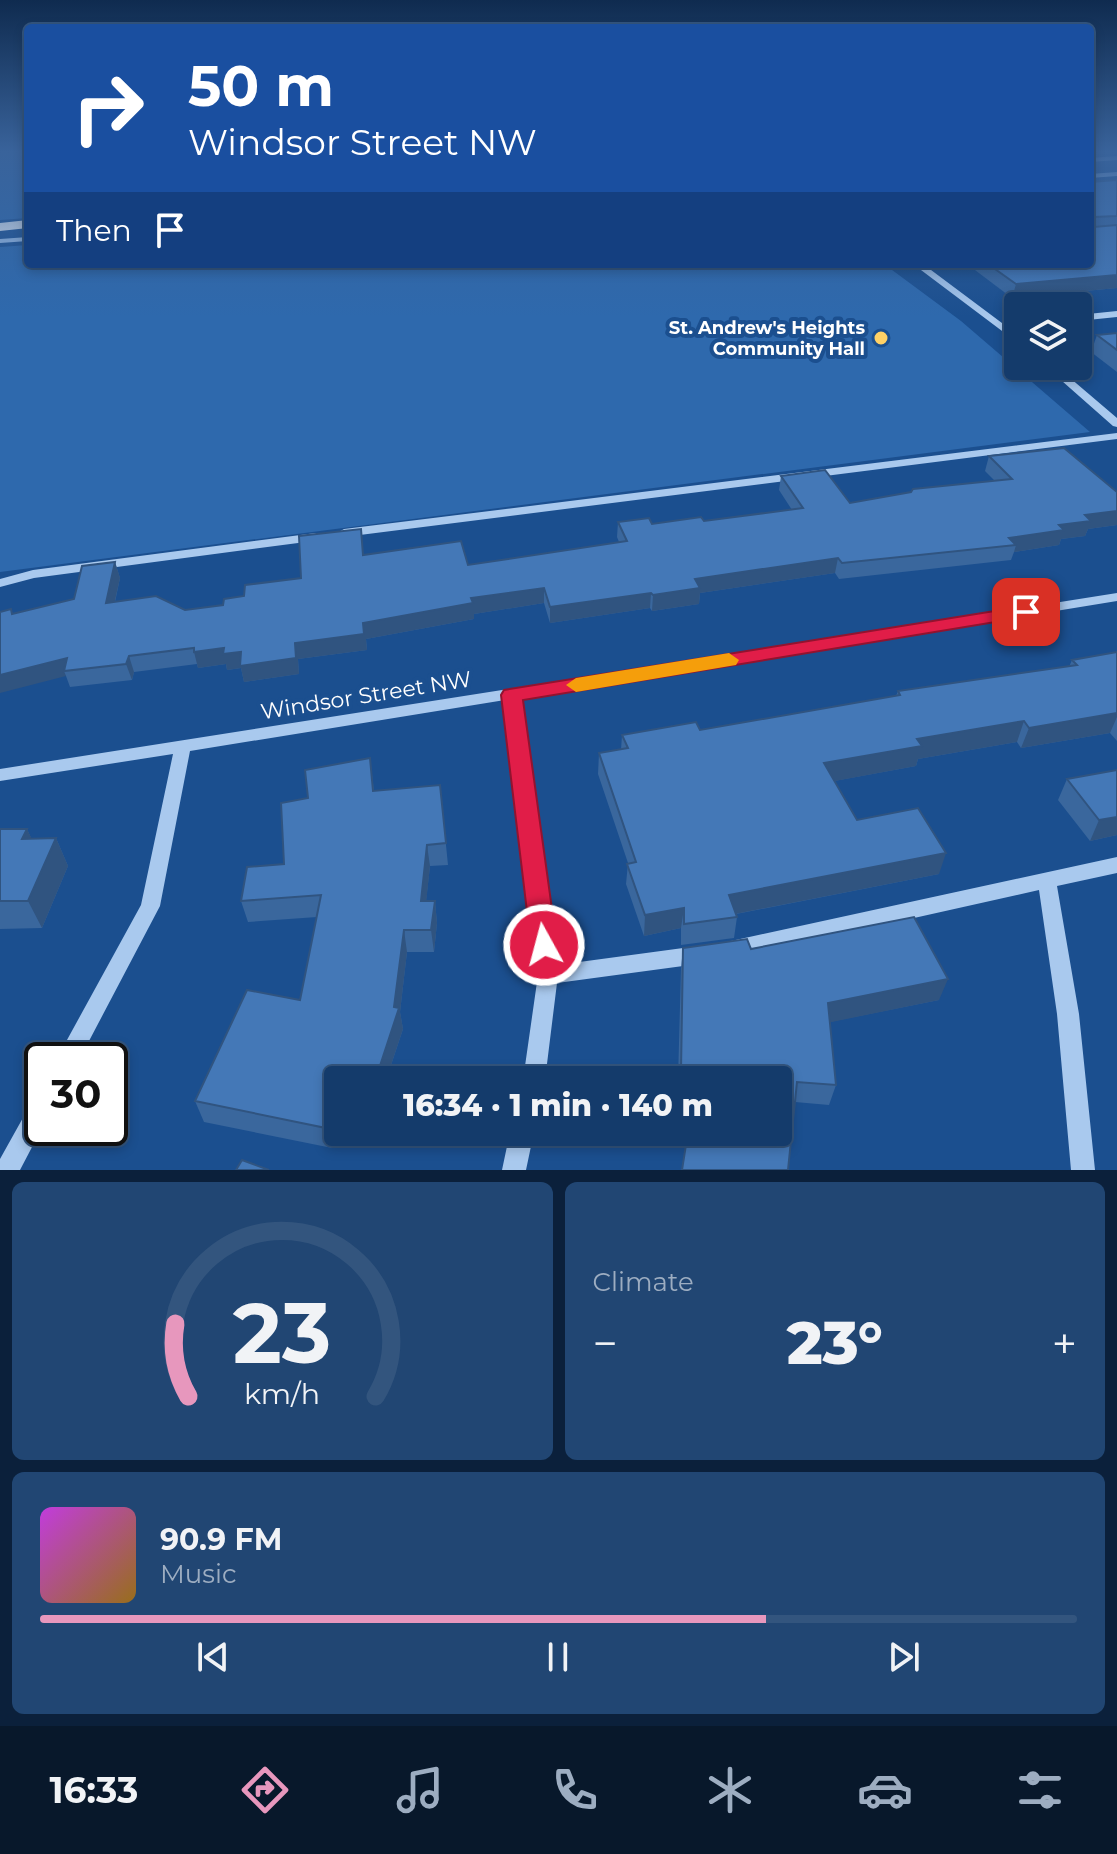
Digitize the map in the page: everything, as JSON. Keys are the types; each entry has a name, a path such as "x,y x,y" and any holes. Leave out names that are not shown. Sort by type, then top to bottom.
{"highway":[{"path":"0,229 24,226"}],"street":[{"path":"0,241 24,239"},
{"path":"922,268 1004,328"},
{"path":"1092,317 1117,314"},
{"path":"1066,380 1117,424"},
{"path":"0,583 33,574 1117,436"},
{"name":"Windsor Street NW","path":"0,775 1117,597"},
{"path":"512,695 548,975 536,1066"},
{"path":"77,1042 150,906 183,746"},
{"path":"548,975 732,950 1117,865"},
{"path":"1047,880 1068,1014 1083,1170"},
{"path":"7,1170 24,1139"},
{"path":"514,1170 519,1146"}],"shaded area":[{"path":"0,208 24,208 24,218 0,220"},
{"path":"24,245 24,268 889,268 961,321 1004,358 1004,380 1030,380 1090,432 0,572 0,247"}],"building":[{"path":"1094,208 1117,208 1117,216 1094,217"},
{"path":"1117,225 1117,275 1016,284 994,268 1094,268 1094,227"},
{"path":"1117,333 1117,350 1097,335"},
{"path":"1064,448 1117,492 1117,511 1085,515 1091,521 1059,525 1064,530 1009,538 1016,545 842,563 838,558 695,579 700,588 550,607 544,588 471,598 473,603 363,623 364,634 295,643 296,658 240,666 241,652 223,654 224,648 194,652 194,648 129,656 126,664 64,671 67,658 0,675 0,612 11,609 12,614 74,599 82,566 115,562 106,603 156,596 185,610 223,605 224,599 244,596 245,585 301,578 299,536 361,529 363,555 461,541 468,565 627,541 618,522 649,518 652,524 701,517 704,521 803,508 781,476 825,470 850,503 911,492 913,489 1012,479 989,456"},
{"path":"1117,652 1117,713 1029,728 1024,721 917,739 922,746 824,763 857,820 918,808 946,853 729,895 737,917 684,924 684,908 645,915 627,864 636,862 599,753 628,748 622,735 696,722 700,730 900,695 898,691 1077,665 1072,660"},
{"path":"370,758 373,791 440,785 446,843 427,845 421,901 435,901 431,930 404,930 394,1007 399,1008 380,1066 324,1066 324,1128 195,1101 247,990 300,1000 321,895 241,901 247,867 284,864 281,803 308,798 305,770"},
{"path":"1117,770 1117,817 1099,820 1067,779"},
{"path":"0,829 27,829 22,839 56,838 28,901 0,901"},
{"path":"914,917 948,979 828,1003 836,1085 797,1082 792,1131 792,1066 681,1066 683,948 747,939 751,949"},
{"path":"686,1146 790,1146 788,1170 682,1170"},
{"path":"242,1160 269,1170 236,1170"}],"slow traffic":[{"path":"576,685 729,660"}],"place":[{"name":"St. Andrew's Heights Community Hall","path":"881,338"}],"route":[{"path":"544,945 512,695 1026,612"}]}
